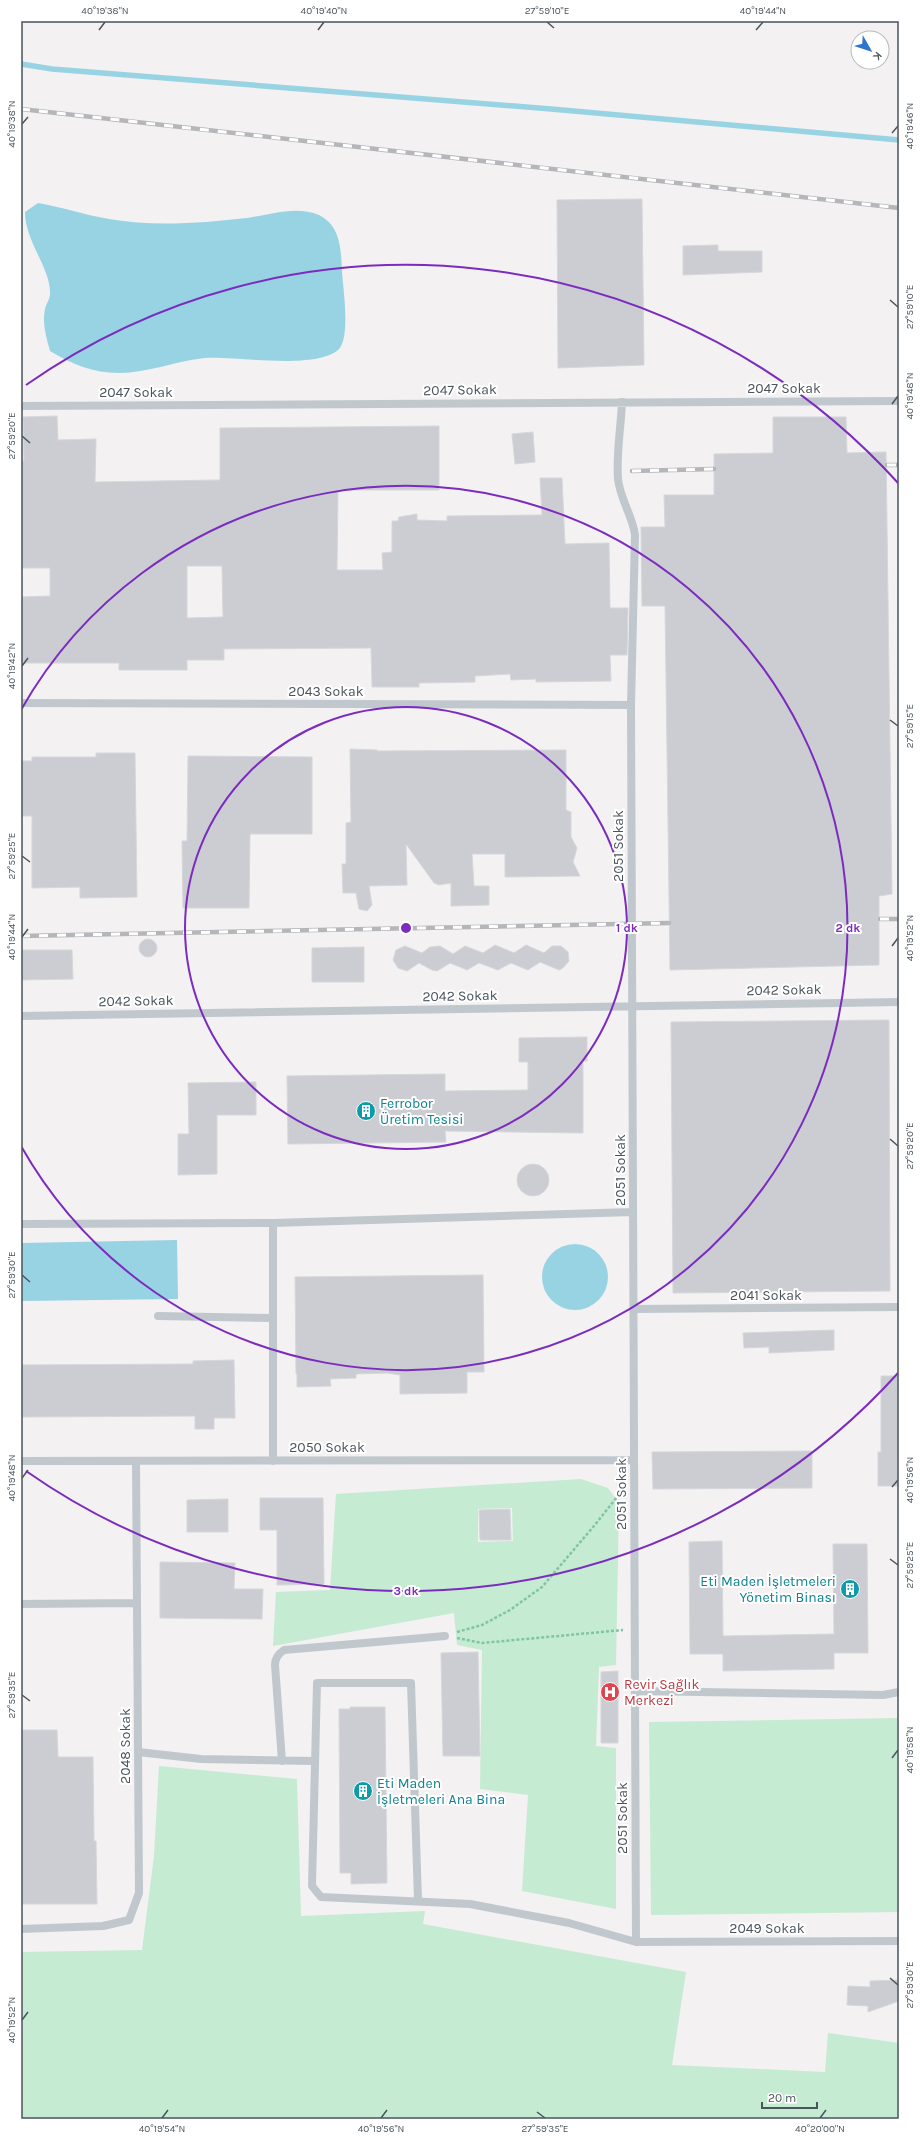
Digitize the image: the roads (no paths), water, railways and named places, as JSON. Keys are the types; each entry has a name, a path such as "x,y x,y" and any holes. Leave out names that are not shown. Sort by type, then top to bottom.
{"lane":[{"name":"2047 Sokak","path":"21,406 899,401"},
{"name":"2051 Sokak","path":"622,402 618,478 623,502 634,528 635,535 631,704 636,1942"},
{"name":"2043 Sokak","path":"21,703 631,704"},
{"name":"2042 Sokak","path":"21,1016 899,1002"},
{"path":"21,1224 273,1223 633,1212"},
{"path":"273,1223 273,1461"},
{"name":"2041 Sokak","path":"633,1309 899,1307"},
{"path":"158,1316 273,1318"},
{"name":"2050 Sokak","path":"21,1461 634,1460"},
{"name":"2048 Sokak","path":"21,1929 103,1926 129,1920 139,1893 136,1461"},
{"path":"21,1604 138,1603"},
{"path":"282,1761 275,1665 275,1660 280,1652 284,1650 445,1636"},
{"path":"138,1752 201,1759 315,1761 317,1683 411,1682 418,1900"},
{"path":"635,1692 883,1695 899,1692"},
{"name":"2049 Sokak","path":"315,1761 312,1886 314,1890 325,1899 418,1900 470,1904 569,1923 636,1942 899,1941"}],"water":[{"path":"38,203 100,217 161,224 247,218 292,211 310,212 319,215 332,225 336,232 340,247 345,313 342,344 338,350 327,356 312,359 274,361 205,358 140,371 119,373 109,373 83,367 66,360 50,351 45,330 44,314 50,296 49,284 47,274 29,234 25,212"},
{"path":"177,1240 178,1299 21,1301 21,1243"},
{"path":"575,1244 587,1247 598,1254 605,1265 608,1277 605,1289 598,1300 587,1307 575,1310 563,1307 552,1300 545,1289 542,1277 545,1265 552,1254 563,1247"}],"waterway":[{"path":"21,64 52,69 551,109 899,140"}],"railway":[{"path":"21,109 899,208"},
{"path":"887,465 899,465"},
{"path":"632,471 714,469"},
{"path":"880,919 899,919"},
{"path":"21,936 669,923"}],"place":[{"name":"Ferrobor Üretim Tesisi","path":"366,1111"},
{"name":"Eti Maden İşletmeleri Yönetim Binası","path":"850,1589"},
{"name":"Revir Sağlık Merkezi","path":"610,1692"},
{"name":"Eti Maden İşletmeleri Ana Bina","path":"363,1791"}]}
